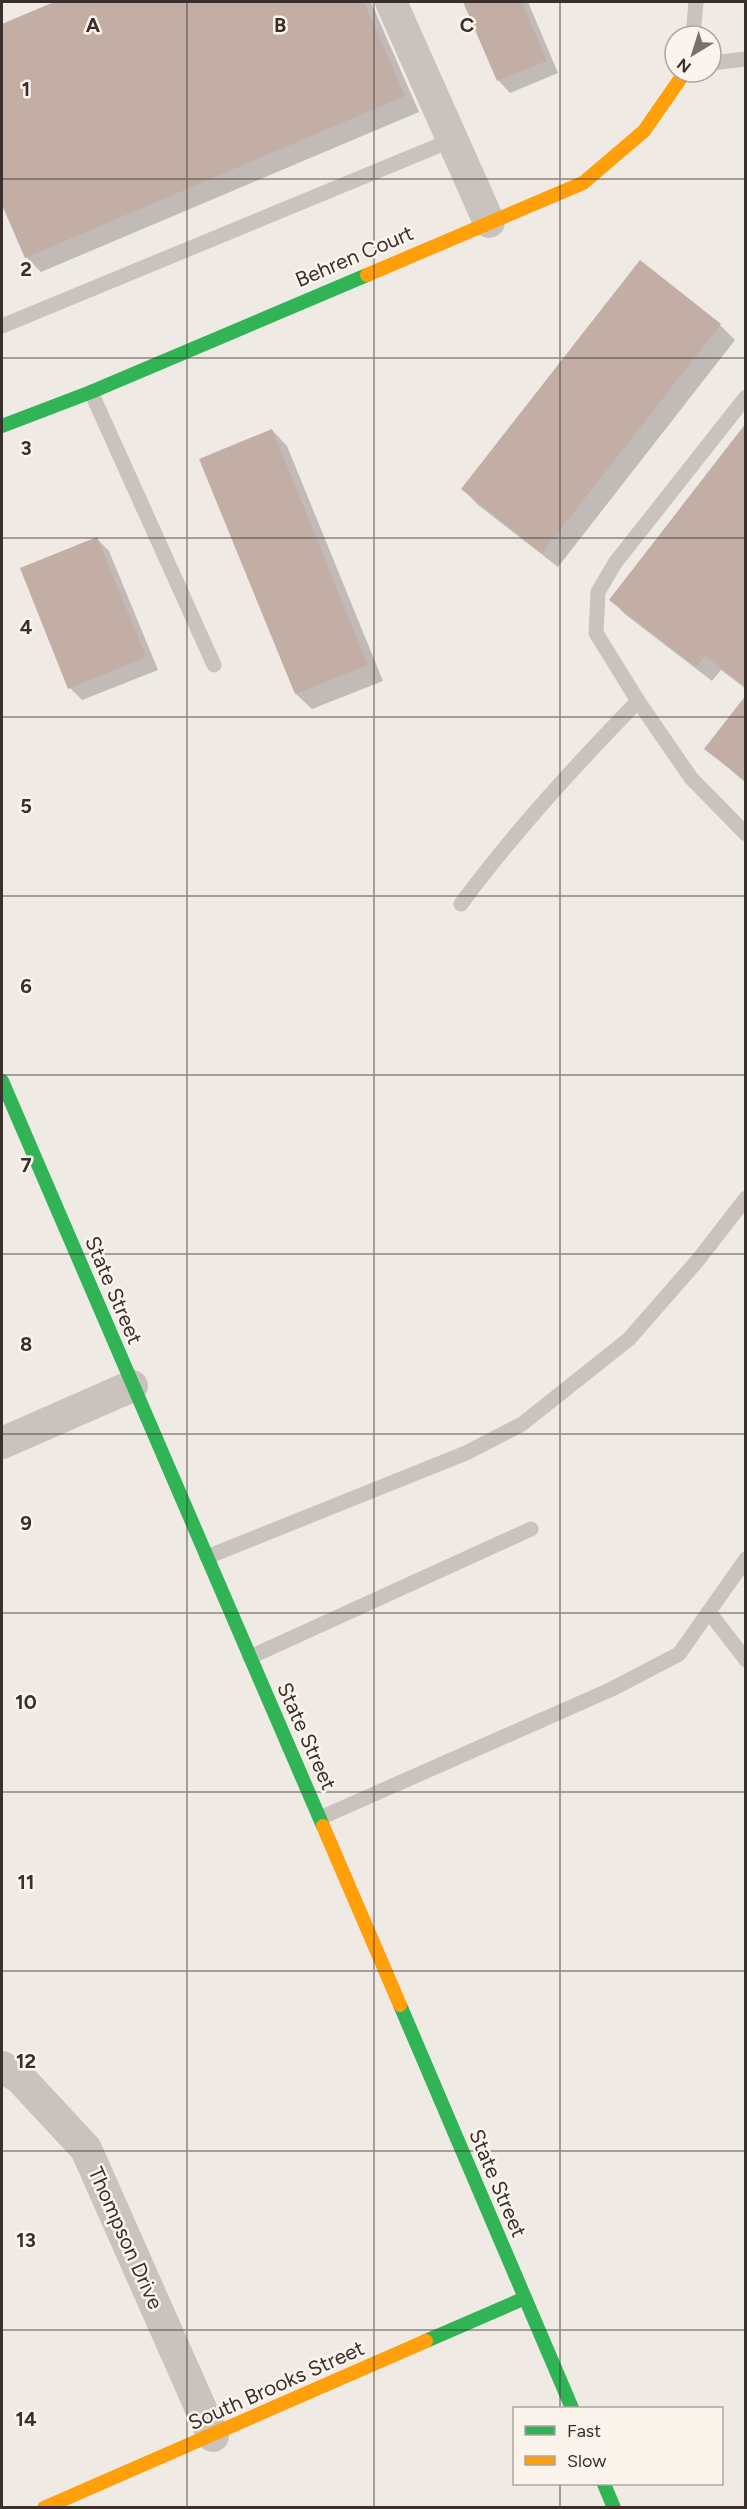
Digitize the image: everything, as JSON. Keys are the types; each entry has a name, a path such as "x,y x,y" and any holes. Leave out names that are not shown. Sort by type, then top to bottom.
{"main road":[{"name":"Behren Court","path":"2,426 91,392 583,183 644,131 677,84"},
{"name":"State Street","path":"2,1081 6,1102 207,1557 571,2407"},
{"name":"South Brooks Street","path":"44,2508 525,2298"},
{"path":"604,2485 614,2508"}],"street":[{"path":"391,2 489,222"},
{"path":"2,1443 132,1386"},
{"name":"Thompson Drive","path":"2,2067 20,2079 86,2149 213,2436"}],"lane":[{"path":"694,24 696,2"},
{"path":"723,62 746,59"},
{"path":"2,326 452,140"},
{"path":"91,392 214,665"},
{"path":"746,398 615,563 598,592 596,633 638,701 691,778 746,834"},
{"path":"461,904 482,876 590,750 638,701"},
{"path":"207,1557 466,1453 522,1424 629,1339 698,1260 746,1198"},
{"path":"250,1657 531,1529"},
{"path":"320,1818 612,1689 679,1654 746,1559"},
{"path":"709,1612 746,1660"}],"building":[{"path":"54,2 364,2 405,96 25,258 2,205 2,24"},
{"path":"463,2 522,2 547,61 497,81"},
{"path":"640,260 721,324 542,553 461,489"},
{"path":"746,423 746,687 705,656 696,667 609,600"},
{"path":"272,429 368,665 295,694 199,459"},
{"path":"97,537 146,657 68,689 20,568"},
{"path":"746,695 746,781 704,749"}],"traffic: fast":[{"path":"2,426 91,392 367,275"},
{"path":"2,1081 323,1826"},
{"path":"400,2005 572,2407"},
{"path":"426,2341 525,2298"},
{"path":"604,2485 614,2508"}],"traffic: slow":[{"path":"367,275 583,183 644,131 677,84"},
{"path":"323,1826 400,2005"},
{"path":"44,2508 426,2341"}]}
